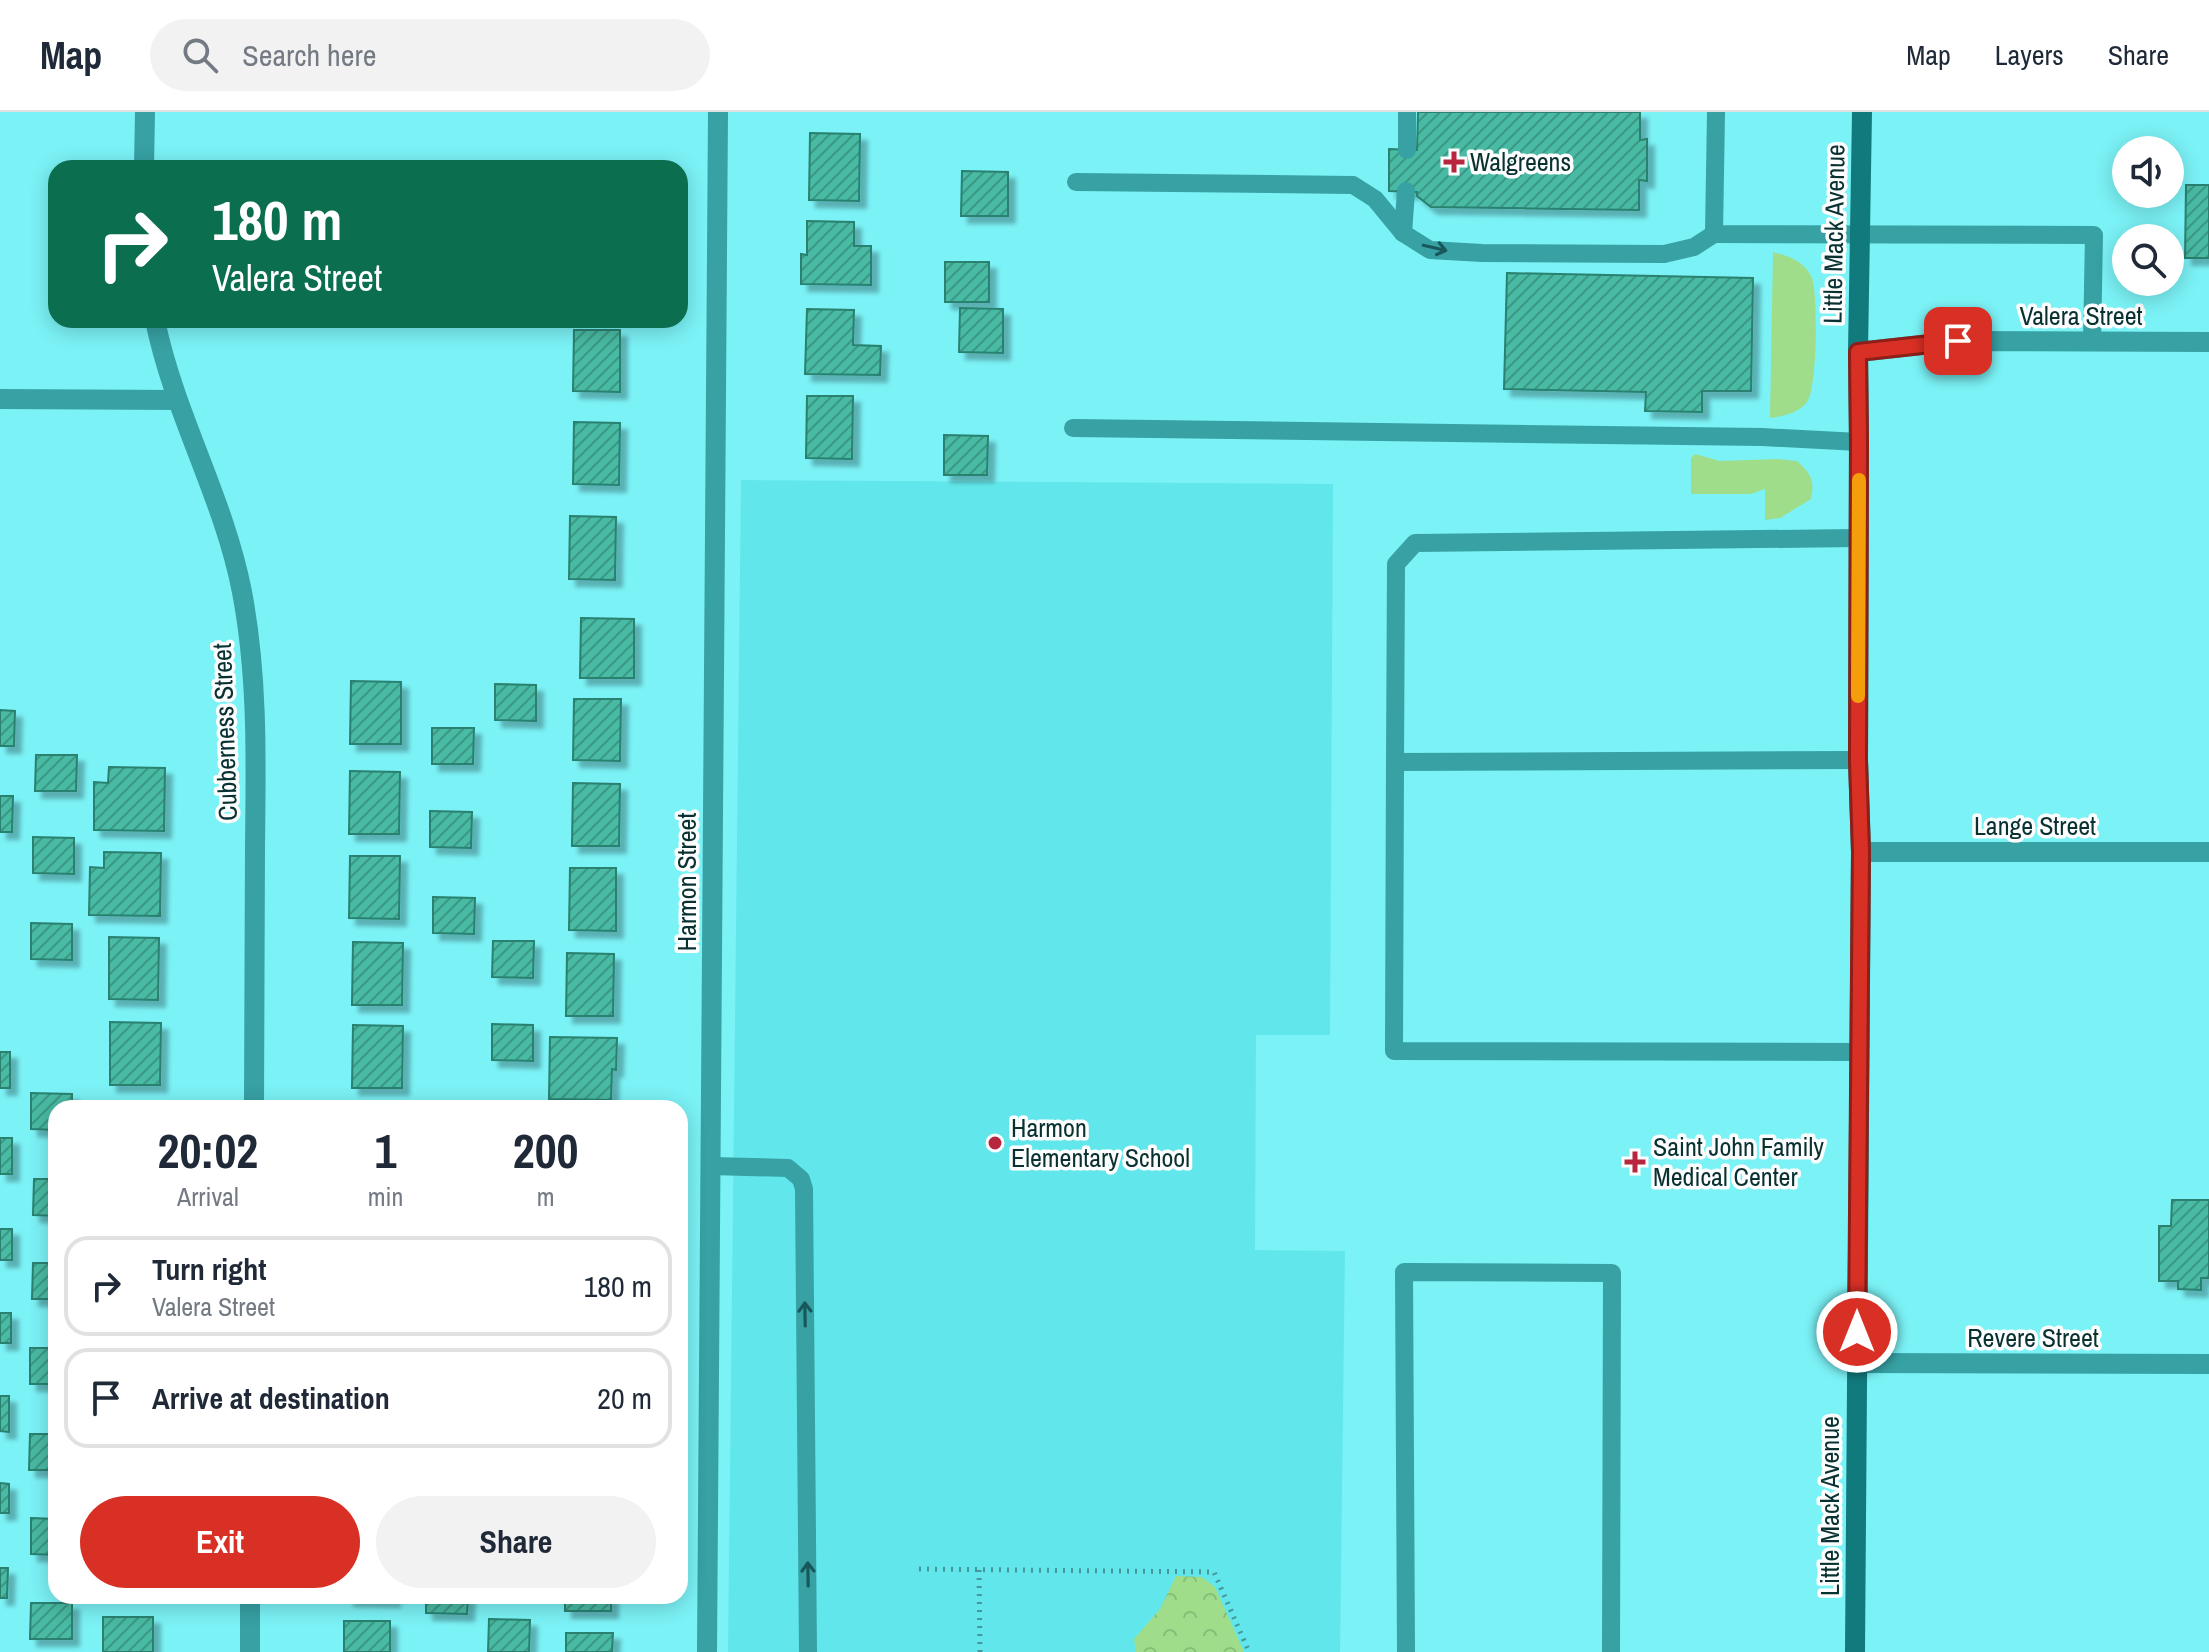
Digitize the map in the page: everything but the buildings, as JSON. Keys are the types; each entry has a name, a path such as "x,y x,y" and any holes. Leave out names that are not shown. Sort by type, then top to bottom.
{"main road":[{"name":"Little Mack Avenue","path":"1855,1652 1861,852 1857,538 1862,112"}],"street":[{"path":"144,160 145,112"},
{"name":"Harmon Street","path":"707,1652 718,112"},
{"name":"Cubberness Street","path":"157,328 177,400 225,528 242,590 254,672 254,1100"},
{"name":"Valera Street","path":"1858,352 1958,341 2209,342"},
{"path":"0,399 177,400"},
{"name":"Lange Street","path":"1861,852 2209,852"},
{"name":"Revere Street","path":"1857,1363 2209,1364"},
{"path":"250,1604 250,1652"}],"lane":[{"path":"1407,112 1407,150"},
{"path":"1714,234 1716,112"},
{"path":"1076,182 1353,185 1375,199 1403,233 1430,250 1649,254 1694,247 1714,234 2094,235 2092,342"},
{"path":"1403,233 1406,191"},
{"path":"1073,428 1762,437 1859,442"},
{"path":"1857,538 1415,543 1396,564 1394,1051 1860,1052"},
{"path":"1395,762 1858,760"},
{"path":"711,1166 788,1168 801,1179 804,1189 808,1652"},
{"path":"1406,1652 1404,1272 1612,1273 1611,1652"}],"path":[{"path":"919,1569 1214,1572 1249,1652"},
{"path":"979,1570 980,1652"}],"shaded area":[{"name":"Harmon Elementary School","path":"741,480 1333,484 1330,1035 1256,1035 1255,1250 1345,1251 1340,1652 728,1652"}],"green space":[{"path":"1773,252 1801,263 1812,278 1816,340 1808,400 1796,411 1770,418"},
{"path":"1695,454 1720,461 1797,461 1811,478 1811,499 1780,518 1765,520 1765,489 1751,494 1691,494 1691,458"},
{"path":"1176,1576 1202,1577 1215,1587 1244,1652 1136,1652 1134,1639 1160,1609"}],"slow traffic":[{"path":"1858,696 1859,480"}],"place":[{"name":"Walgreens","path":"1454,162"},
{"name":"Harmon Elementary School","path":"995,1143"},
{"name":"Saint John Family Medical Center","path":"1635,1162"}],"route":[{"path":"1857,1332 1861,852 1858,760 1858,352 1958,341"}]}
